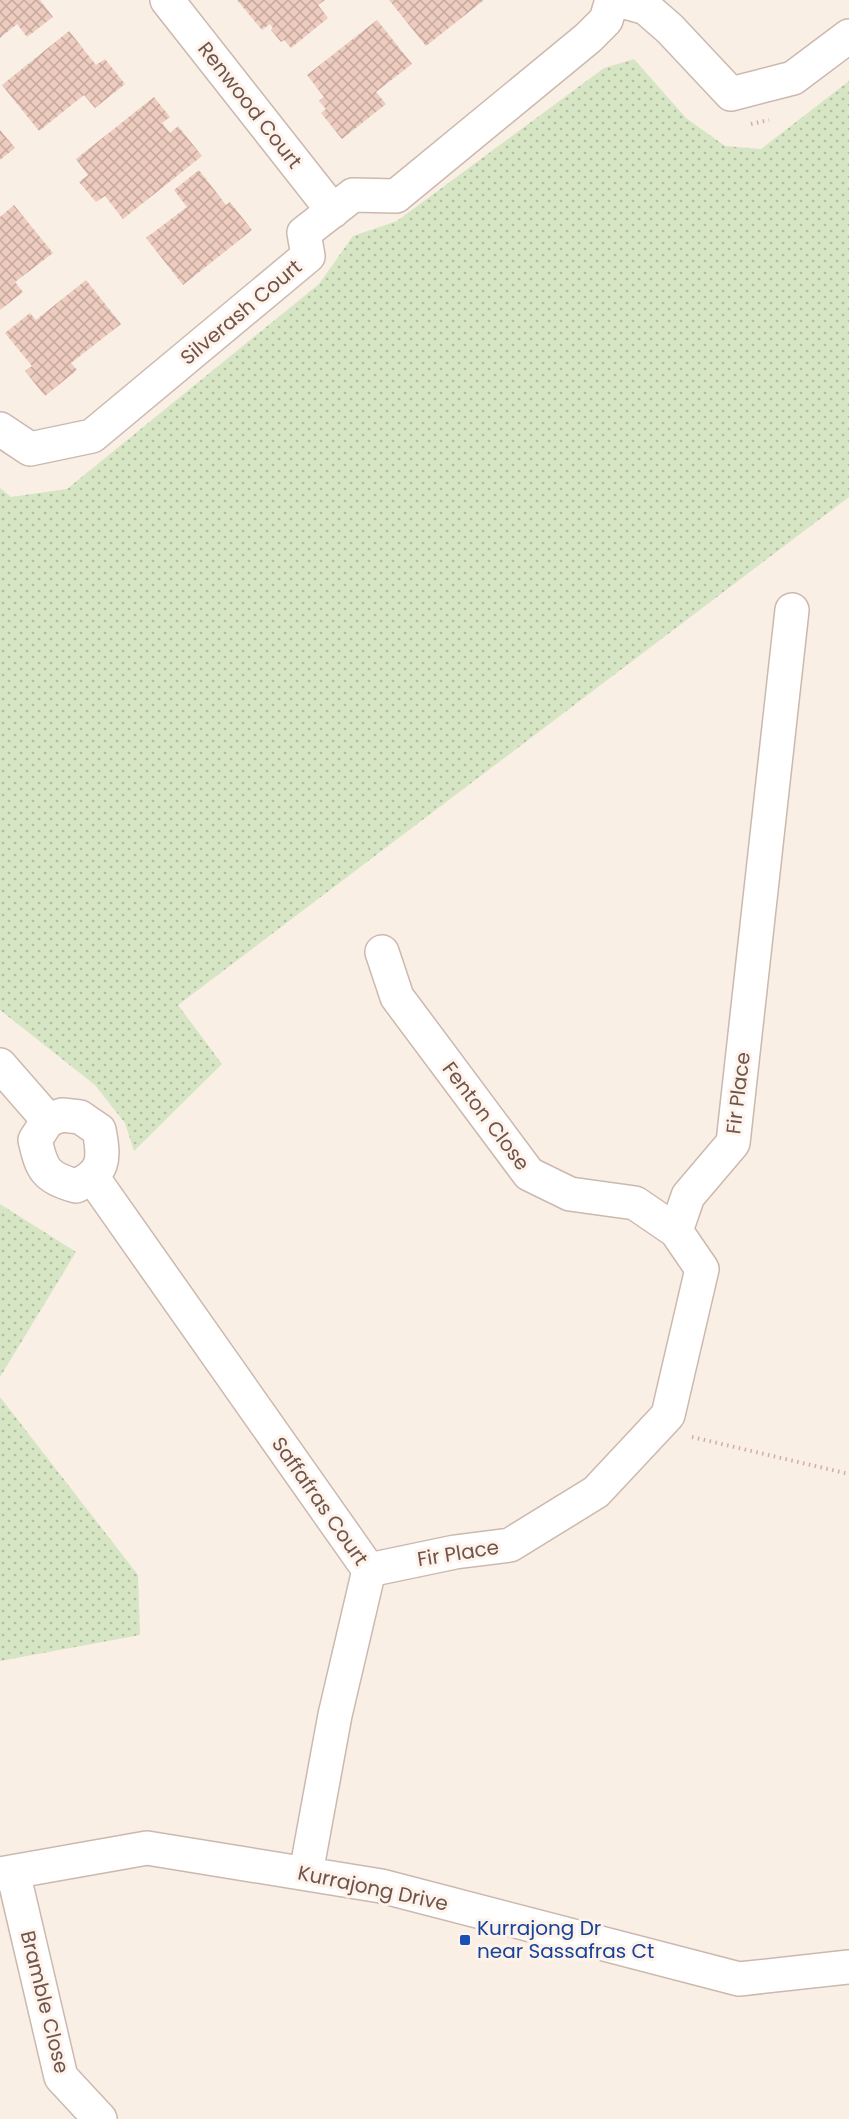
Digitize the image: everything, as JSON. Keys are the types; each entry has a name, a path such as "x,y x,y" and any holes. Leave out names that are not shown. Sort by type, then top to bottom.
{"street":[{"name":"Renwood Court","path":"166,0 333,211"},
{"name":"Silverash Court","path":"0,429 30,449 92,436 308,256 304,233 353,195 396,196 588,38 606,20 612,0"},
{"path":"618,0 646,8 670,29 730,94 793,78 849,36"},
{"name":"Fir Place","path":"369,1570 455,1552 510,1545 596,1492 668,1415 702,1269 676,1231 688,1196 733,1143 792,610"},
{"name":"Fenton Close","path":"382,952 396,997 529,1174 570,1194 635,1203 676,1231"},
{"path":"0,1065 48,1120"},
{"path":"62,1115 80,1117 99,1130 103,1151 100,1167 93,1178 76,1186 56,1181 42,1167 35,1140 48,1120 62,1115"},
{"name":"Saffafras Court","path":"93,1178 369,1570 335,1714 306,1873"},
{"name":"Kurrajong Drive","path":"6,1873 147,1848 381,1886 739,1978 849,1967"},
{"name":"Bramble Close","path":"6,1873 61,2078 100,2119"}],"path":[{"path":"655,1428 849,1474"}],"green space":[{"path":"634,59 686,118 725,146 761,149 849,81 849,497 178,1005 222,1064 134,1151 125,1123 95,1085 0,1010 0,488 11,497 67,489 319,284 353,236 397,221 604,68"},
{"path":"0,1204 76,1252 0,1377"},
{"path":"0,1397 138,1575 140,1635 0,1661"}],"building":[{"path":"0,0 40,0 53,17 27,37 17,24 0,38"},
{"path":"237,0 325,0 318,5 328,18 291,48 284,40 281,42 271,30 273,28 270,24 262,30"},
{"path":"389,0 484,0 426,46"},
{"path":"377,20 412,64 376,92 386,104 342,139 321,113 326,109 319,101 324,97 307,75"},
{"path":"69,31 96,65 105,59 125,84 95,108 84,95 39,131 2,85"},
{"path":"154,97 170,117 162,123 170,133 178,126 202,156 123,219 105,196 96,202 79,182 88,175 76,159"},
{"path":"0,130 15,148 0,160"},
{"path":"199,170 226,205 230,202 252,230 183,285 146,238 187,207 174,190"},
{"path":"14,205 53,253 15,282 23,292 0,310 0,217"},
{"path":"86,280 121,324 71,363 77,370 45,396 25,371 32,366 5,333 30,313 36,320"}],"place":[{"name":"Kurrajong Dr near Sassafras Ct","path":"465,1940"}]}
